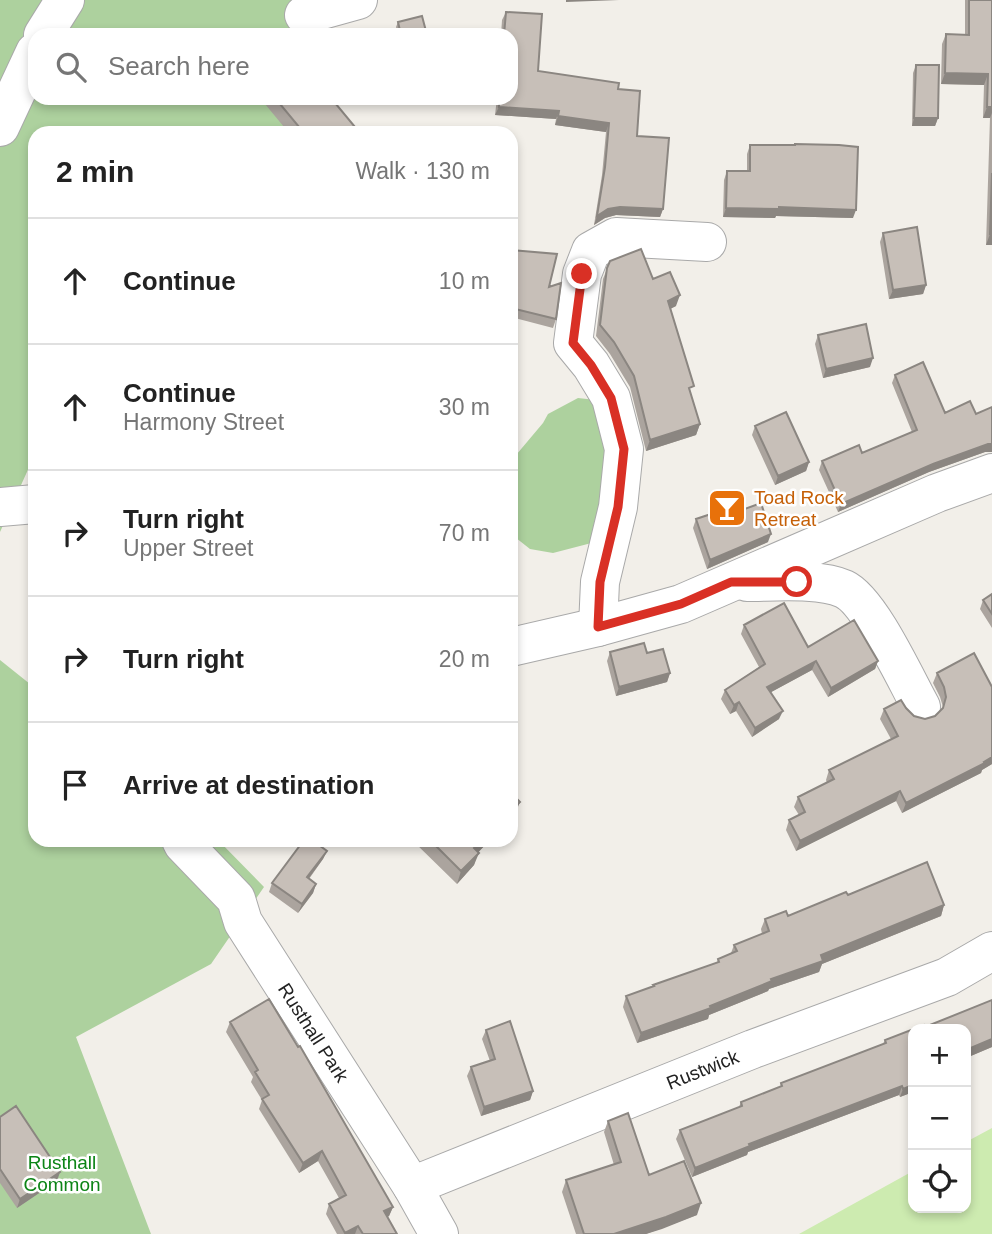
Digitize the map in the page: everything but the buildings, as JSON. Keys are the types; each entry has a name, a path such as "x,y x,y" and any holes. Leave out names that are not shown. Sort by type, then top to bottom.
{"street":[{"path":"47,28 65,0"},
{"path":"304,15 358,0"},
{"path":"0,127 28,67"},
{"path":"598,627 600,582 618,507 624,449 611,398 591,365 573,343 582,274 591,251 616,237 707,242"},
{"path":"518,645 681,604 937,493 992,473"},
{"path":"0,507 28,505"},
{"path":"731,582 797,582 830,585 846,590 860,603 876,625 921,707"},
{"name":"Rusthall Park","path":"186,847 236,899 243,922 412,1186 439,1234"},
{"name":"Rustwick","path":"412,1186 753,1049 947,977 992,951"}],"green space":[{"path":"0,0 343,0 318,7 318,28 28,28 28,105 316,105 315,126 28,126 28,470 0,532"},
{"path":"578,398 596,400 607,411 603,540 553,553 530,549 518,540 518,453 548,414"},
{"name":"Rusthall Common","path":"0,660 28,682 28,847 225,847 264,887 211,964 76,1037 151,1234 0,1234"},
{"path":"992,1128 992,1234 799,1234 908,1174 908,1213 971,1213 971,1139"}],"place":[{"name":"Toad Rock Retreat","path":"727,508"}],"route":[{"path":"582,274 573,343 591,365 611,398 624,449 618,507 600,582 598,627 681,604 731,582 797,582"}]}
